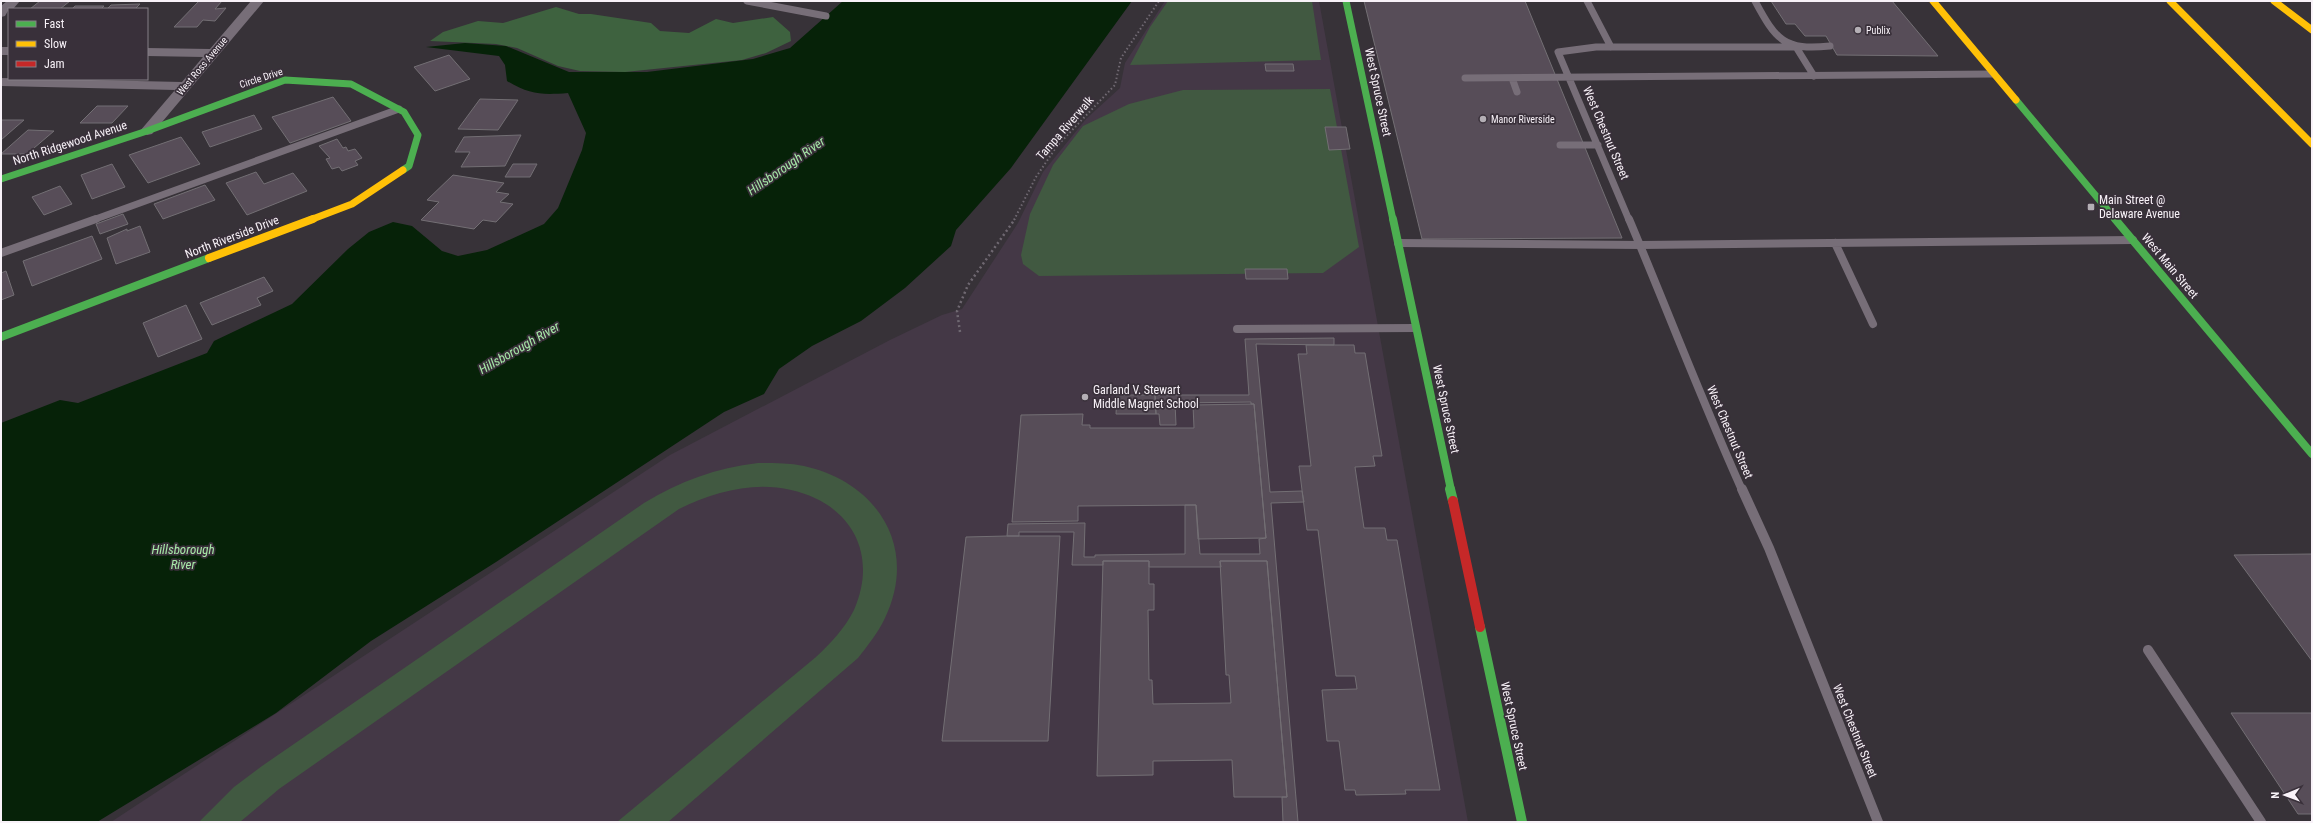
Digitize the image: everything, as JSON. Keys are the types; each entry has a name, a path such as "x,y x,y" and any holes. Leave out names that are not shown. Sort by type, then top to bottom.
{"main road":[{"name":"West Spruce Street","path":"1346,1 1522,822"},
{"name":"West Main Street","path":"1933,1 2312,454"},
{"path":"2170,1 2312,144"},
{"path":"2274,1 2312,30"},
{"name":"Circle Drive","path":"146,131 285,80 351,84 402,110"},
{"name":"North Riverside Drive","path":"1,337 352,204 409,166 418,135 402,110"},
{"name":"North Ridgewood Avenue","path":"1,179 146,131"}],"street":[{"path":"1,13 14,1"},
{"name":"West Ross Avenue","path":"146,131 258,1"},
{"path":"148,52 212,53"},
{"path":"1,82 184,86"}],"lane":[{"path":"747,1 826,16"},
{"path":"1588,1 1611,47 1830,46"},
{"path":"1754,1 1769,26 1782,39 1796,47 1814,76"},
{"name":"West Chestnut Street","path":"1611,47 1558,52 1641,245 1677,332 1714,428 1768,548 1878,822"},
{"path":"1465,78 1569,79 1994,74"},
{"path":"1512,78 1517,92"},
{"path":"1,253 402,110"},
{"path":"1560,145 1598,145"},
{"path":"1398,243 1641,245 2133,240"},
{"path":"1835,243 1872,324"},
{"path":"1237,329 1416,328"},
{"path":"2148,650 2261,822"}],"path":[{"name":"Tampa Riverwalk","path":"960,332 957,311 968,285 1017,216 1036,176 1057,146 1115,85 1121,58 1159,1"}],"shaded area":[{"name":"Garland V. Stewart Middle Magnet School","path":"1165,1 1319,1 1468,822 111,822 670,455 890,340 942,315 962,309 1018,223 1043,172 1086,119 1120,88 1125,63"},
{"path":"1168,1 1312,1 1321,60 1130,65 1150,27"},
{"path":"556,7 579,14 591,14 651,23 660,31 689,33 716,19 733,23 773,17 790,32 791,41 766,53 742,60 625,72 580,71 558,66 517,48 496,44 430,41 443,32 478,21 503,23"},
{"path":"1330,89 1359,247 1323,273 1039,276 1023,264 1021,255 1030,214 1053,165 1083,126 1129,104 1183,90"},
{"path":"758,463 798,465 830,474 852,487 871,502 885,521 894,543 897,567 894,592 885,618 873,639 858,658 668,822 617,822 816,657 837,635 854,610 861,589 863,569 861,550 854,534 843,519 829,506 812,497 791,490 777,488 748,488 720,493 679,509 279,789 240,822 199,822 234,787 262,766 644,503 671,488 713,472"}],"water":[{"name":"Hillsborough River","path":"843,1 1132,1 1011,168 956,230 951,246 905,288 861,321 812,346 779,369 764,394 724,412 496,562 371,641 276,713 97,822 1,822 1,423 60,400 78,403 207,353 214,341 292,304 348,249 369,232 393,222 412,226 442,251 458,256 487,250 544,224 558,208 582,150 586,133 568,93 544,94 515,86 507,81 505,65 499,56 426,47 465,43 506,46 569,72 647,72 753,59 790,48"}],"building":[{"path":"40,1 70,1 61,8 31,8"},
{"path":"199,1 222,1 215,9 226,8 215,21 203,20 197,27 174,27"},
{"name":"Manor Riverside","path":"1364,1 1525,1 1622,238 1422,239"},
{"name":"Publix","path":"1771,1 1892,1 1938,56 1837,55 1826,36 1805,36 1795,24 1786,24"},
{"path":"140,4 136,8 108,8 111,5"},
{"path":"75,6 104,6 102,8 73,8"},
{"path":"449,55 470,79 435,91 414,67"},
{"path":"1265,64 1293,64 1294,71 1266,71"},
{"path":"333,97 351,121 290,143 272,117"},
{"path":"480,99 518,100 498,130 458,129"},
{"path":"97,106 128,106 112,123 80,123"},
{"path":"254,115 262,129 210,147 202,132"},
{"path":"1,120 24,120 1,140"},
{"path":"1325,127 1346,127 1350,149 1329,150"},
{"path":"28,130 54,131 27,154 1,154"},
{"path":"521,135 505,166 461,167 470,152 455,152 464,137"},
{"path":"181,137 200,164 148,183 129,155"},
{"path":"337,139 343,148 346,147 348,151 355,149 362,158 355,161 358,165 342,171 339,167 332,169 326,159 330,158 319,146"},
{"path":"112,164 125,187 92,199 81,175"},
{"path":"513,164 537,164 530,177 505,177"},
{"path":"256,172 264,184 293,173 307,191 247,215 226,183"},
{"path":"453,175 504,183 496,192 509,194 500,202 513,204 496,222 483,220 474,229 421,220 439,202 427,200"},
{"path":"205,185 215,200 163,219 154,204"},
{"path":"60,186 72,204 44,215 32,197"},
{"path":"123,214 128,224 100,234 96,224"},
{"path":"140,226 150,252 116,264 107,238 127,229 127,231"},
{"path":"92,236 102,259 32,286 23,261"},
{"path":"1245,269 1287,269 1288,279 1246,279"},
{"path":"6,271 14,295 1,300 1,273"},
{"path":"264,277 273,291 257,298 261,305 212,325 200,303"},
{"path":"186,305 202,339 158,357 143,323"},
{"path":"1334,338 1334,345 1256,344 1270,492 1302,491 1304,502 1271,503 1298,822 1283,822 1282,797 1287,797 1267,561 1220,561 1221,567 1149,567 1149,561 1103,561 1103,565 1072,565 1074,532 1019,532 1019,536 1007,536 1008,524 1085,523 1084,557 1095,557 1095,555 1185,554 1185,505 1196,505 1200,554 1260,554 1259,539 1266,538 1254,404 1251,404 1251,402 1175,403 1176,425 1160,425 1159,414 1156,414 1155,395 1249,395 1245,339"},
{"path":"1306,345 1354,345 1355,353 1365,353 1382,456 1373,456 1375,466 1355,467 1364,528 1385,528 1387,540 1397,540 1440,790 1405,790 1406,794 1356,795 1355,790 1345,790 1339,741 1327,741 1322,690 1357,689 1355,676 1336,676 1318,530 1307,530 1299,466 1311,466 1298,354 1307,354"},
{"path":"1117,395 1155,395 1156,414 1116,414"},
{"path":"1254,404 1266,538 1198,539 1196,505 1078,506 1078,521 1012,522 1021,415 1083,414 1082,425 1090,425 1090,428 1194,428 1193,405"},
{"path":"1060,536 1048,741 942,741 966,537"},
{"path":"2312,554 2312,661 2234,555"},
{"path":"1103,561 1149,561 1149,584 1154,584 1154,610 1148,610 1149,680 1152,680 1153,704 1231,703 1229,675 1226,675 1220,561 1267,561 1287,797 1234,797 1232,760 1153,761 1153,775 1097,776"},
{"path":"2231,713 2312,713 2312,814 2298,814"}],"traffic: fast":[{"path":"1346,1 1453,501"},
{"path":"1,179 147,131 285,80 351,84 404,112 418,135 409,166 403,170"},
{"path":"2016,100 2312,454"},
{"path":"1,337 209,258"},
{"path":"1480,627 1522,822"}],"traffic: slow":[{"path":"1933,1 2016,100"},
{"path":"2170,1 2312,144"},
{"path":"2274,1 2312,30"},
{"path":"209,258 352,204 403,170"}],"traffic: jam":[{"path":"1453,501 1480,627"}],"place":[{"name":"Publix","path":"1858,30"},
{"name":"Manor Riverside","path":"1483,119"},
{"name":"Main Street @ Delaware Avenue","path":"2091,207"},
{"name":"Garland V. Stewart Middle Magnet School","path":"1085,397"}]}
